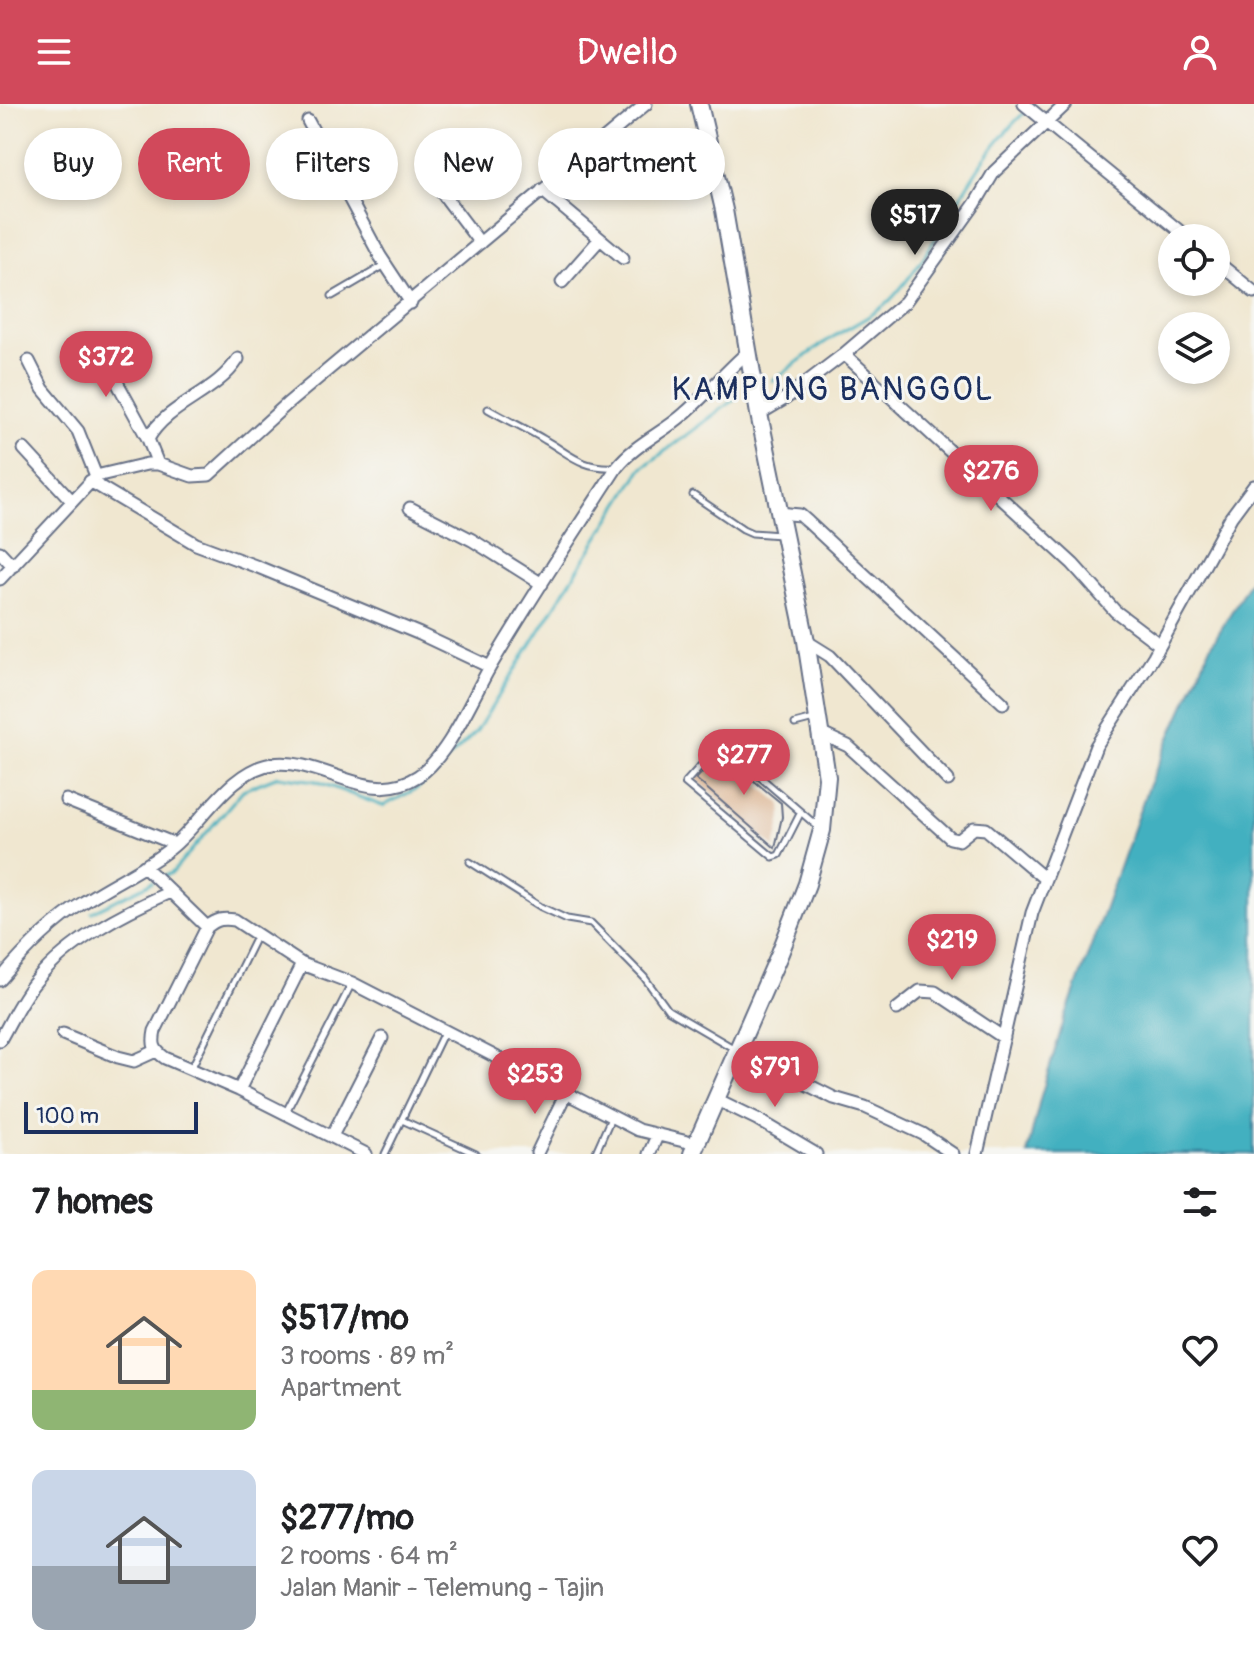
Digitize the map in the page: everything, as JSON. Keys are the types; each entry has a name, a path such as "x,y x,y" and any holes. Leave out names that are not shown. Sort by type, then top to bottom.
{"main road":[{"path":"694,1149 807,884 822,830 827,777 806,641 759,414 719,184 699,104"}],"street":[{"path":"617,128 646,104"},
{"path":"1024,104 1171,224"},
{"path":"759,414 786,398 844,354 905,302 994,172 1043,121 1066,104"},
{"path":"308,121 385,265 411,303"},
{"path":"0,579 93,478 116,470 158,464 192,476 209,475 287,404 538,193"},
{"path":"448,200 480,243"},
{"path":"554,200 623,258"},
{"path":"562,282 600,239"},
{"path":"1230,272 1254,292"},
{"path":"94,340 148,439 158,464"},
{"path":"0,980 50,927 83,902 175,844 236,782 272,764 318,770 370,788 404,784 432,765 490,667 617,467 628,453 686,413 748,352"},
{"path":"844,354 1073,564 1115,611 1160,645"},
{"path":"148,439 174,410 203,393 225,375 238,359"},
{"path":"29,361 43,389 78,431 93,478 196,544 391,621 490,667"},
{"path":"24,449 71,500"},
{"path":"977,1154 1026,937 1096,746 1160,645 1231,517 1254,486"},
{"path":"410,508 472,540 542,584"},
{"path":"778,513 800,515 1003,703"},
{"path":"0,552 13,566"},
{"path":"806,641 830,656 948,780"},
{"path":"820,726 848,746 950,838 959,840 974,828 986,829 1045,879"},
{"path":"66,800 175,844"},
{"path":"144,866 207,927"},
{"path":"0,1040 33,984 54,961 85,937 168,889"},
{"path":"366,1154 156,1051 152,1043 155,1031 207,927 215,920 235,920 302,964 352,983 611,1118 694,1149"},
{"path":"239,1090 302,964"},
{"path":"897,1009 920,991 935,992 1004,1038"},
{"path":"63,1034 134,1061 156,1051"},
{"path":"332,1136 382,1038"},
{"path":"794,1078 834,1098 865,1107 923,1134 953,1154"},
{"path":"537,1153 565,1095"},
{"path":"716,1099 816,1154"},
{"path":"649,1154 657,1136"}],"lane":[{"path":"332,296 385,265"},
{"path":"488,409 544,439 576,461 594,467 617,467"},
{"path":"693,495 743,529 752,533 783,535"},
{"path":"795,724 820,726"},
{"path":"801,812 779,855 773,857 685,783 720,744 801,812 822,830"},
{"path":"470,862 541,907 567,919 591,923 644,977 668,1010 738,1050"},
{"path":"191,1070 257,935"},
{"path":"285,1113 352,983"},
{"path":"385,1154 444,1032"},
{"path":"595,1154 611,1118"},
{"path":"402,1120 476,1154"}],"water":[{"path":"1254,574 1254,1154 1027,1154 1063,1024 1148,787 1211,646"}],"building":[{"path":"720,753 781,803 782,817 775,848 696,779"}],"waterway":[{"path":"773,381 825,342 873,314 894,296 928,250 988,154 1026,111"},
{"path":"160,879 173,872 243,790 278,776 316,781 383,806 418,788 476,732 641,469 735,399"},
{"path":"92,912 153,882"}],"district":[{"name":"KAMPUNG BANGGOL","path":"833,389"}]}
